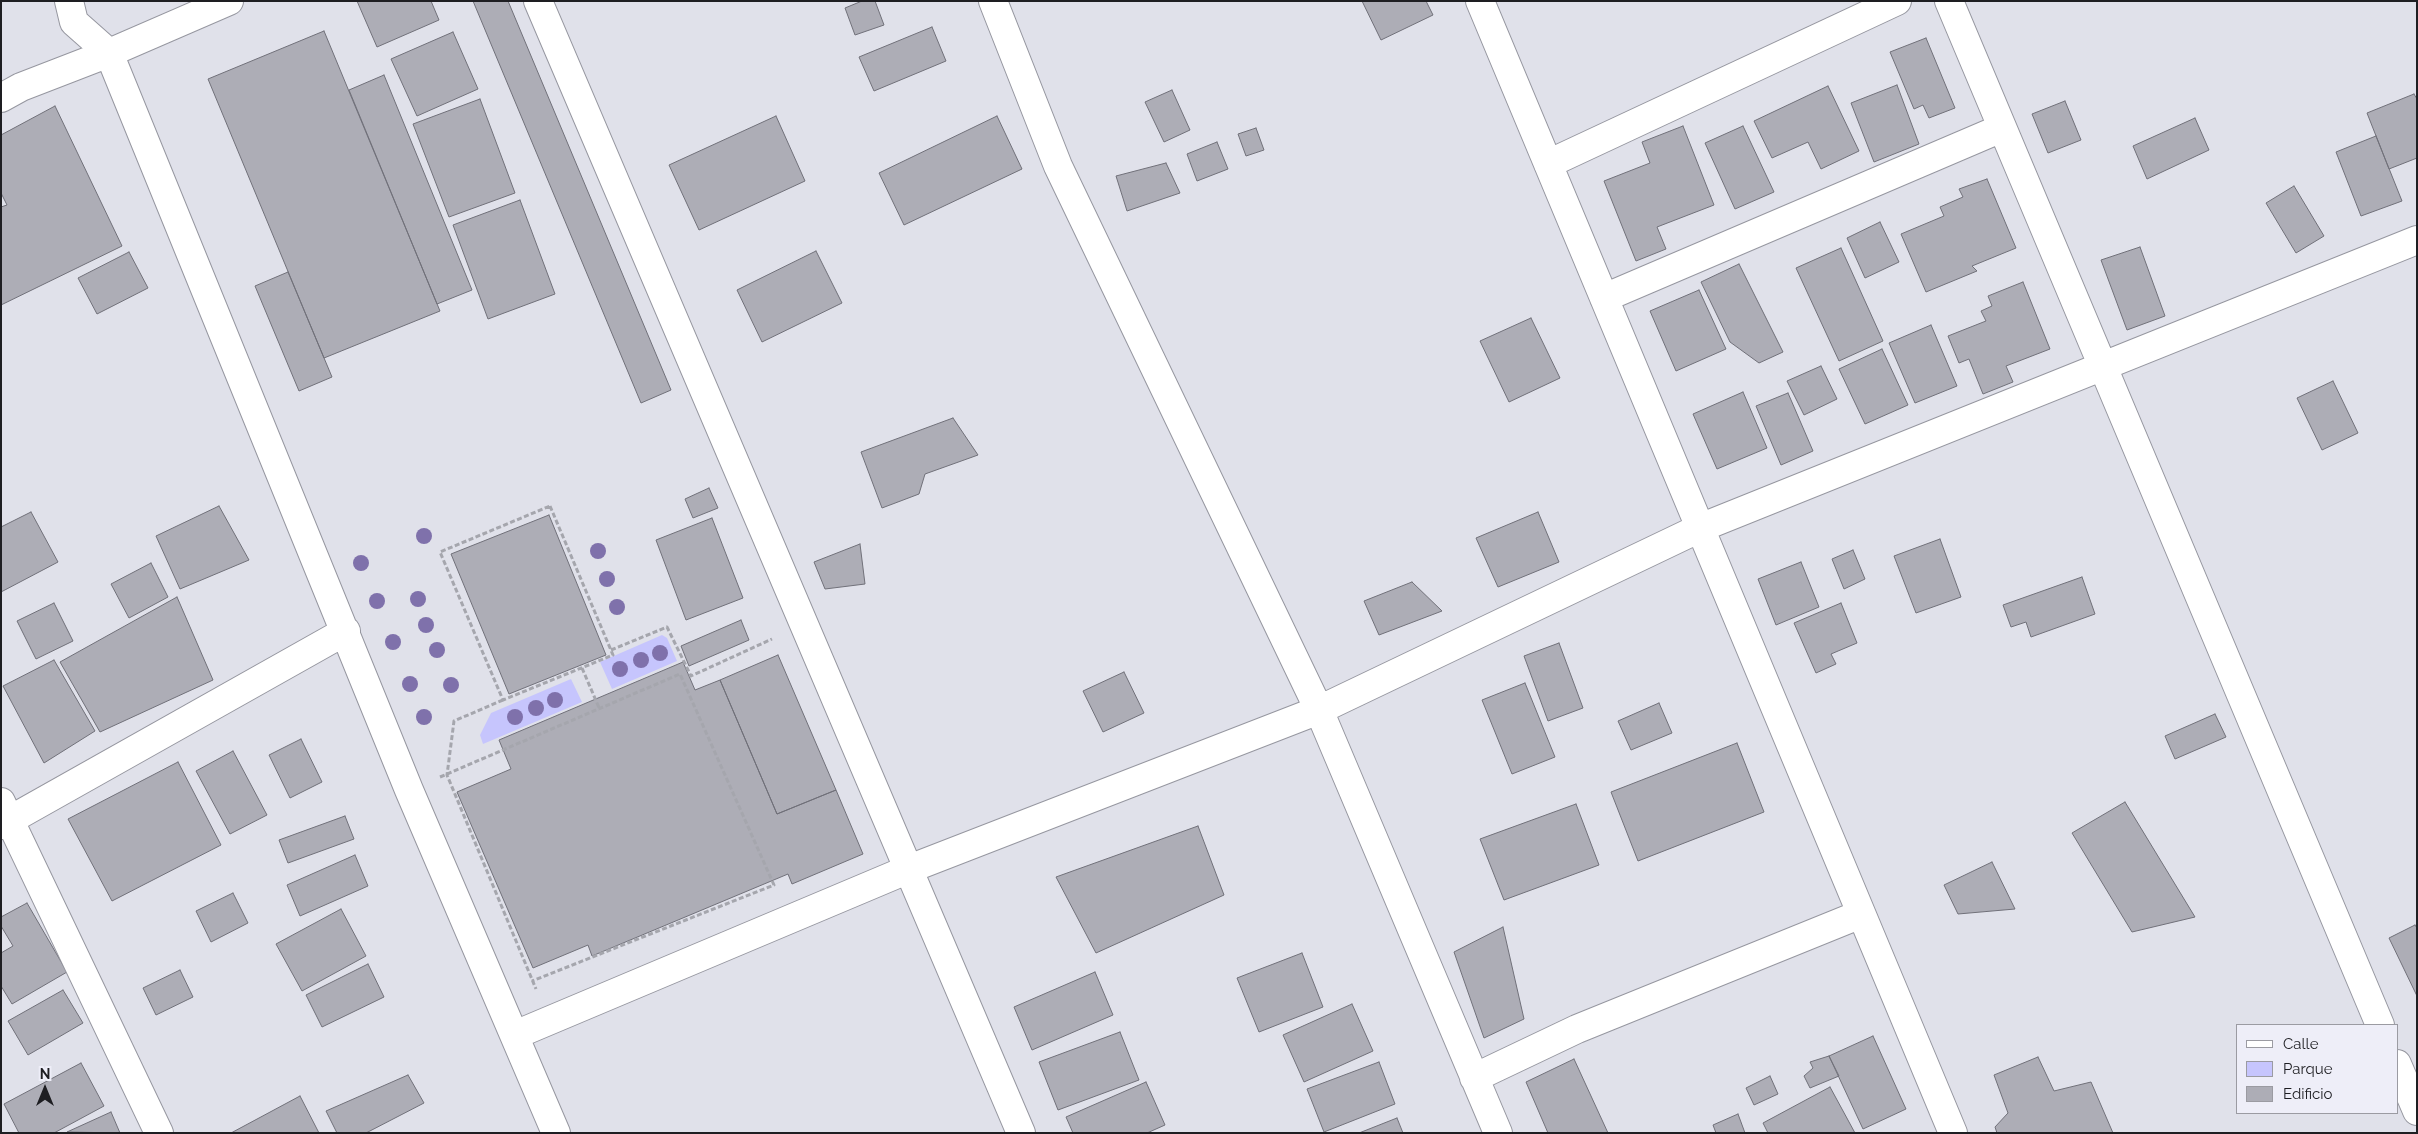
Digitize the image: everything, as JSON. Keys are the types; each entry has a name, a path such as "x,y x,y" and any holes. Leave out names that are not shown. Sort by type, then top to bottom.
{"street":[{"path":"69,1 74,22 109,53 346,631 409,790 556,1133"},
{"path":"1,98 21,87 109,53 229,1"},
{"path":"538,1 1021,1133"},
{"path":"993,1 1058,166 1319,710 1498,1133"},
{"path":"1480,1 1953,1133"},
{"path":"1548,164 1897,1"},
{"path":"1950,1 2102,367 2380,1024"},
{"path":"1604,298 2002,128"},
{"path":"515,1035 909,869 1319,710 1700,528 2417,240"},
{"path":"159,1133 4,816 346,631"},
{"path":"1474,1078 1577,1029 1862,914"},
{"path":"2398,1066 2417,1111"}],"path":[{"path":"503,700 440,552 550,506 613,655 454,721 445,776 536,989"},
{"path":"610,650 667,627 691,676 777,637"},
{"path":"582,668 600,710"},
{"path":"445,776 680,674 774,885 532,981"}],"green space":[{"path":"662,635 667,638 677,661 612,689 600,662"},
{"path":"571,679 582,702 483,744 480,735 491,713"}],"building":[{"path":"357,1 431,1 439,20 377,47"},
{"path":"473,1 508,1 671,390 641,403"},
{"path":"862,1 875,1 884,25 855,35 845,8"},
{"path":"1362,1 1426,1 1433,15 1381,40"},
{"path":"932,27 946,61 874,91 859,57"},
{"path":"324,31 440,311 324,358 208,79"},
{"path":"453,32 478,89 417,116 391,59"},
{"path":"1926,38 1955,108 1929,118 1923,105 1914,109 1890,52"},
{"path":"384,75 472,290 437,304 349,90"},
{"path":"1897,85 1919,144 1874,162 1851,103"},
{"path":"1828,86 1859,151 1821,169 1808,142 1772,158 1754,121"},
{"path":"1172,90 1190,130 1164,142 1145,102"},
{"path":"2414,94 2417,99 2417,158 2389,169 2367,113"},
{"path":"480,99 515,193 449,217 413,124"},
{"path":"2065,101 2081,140 2048,153 2032,114"},
{"path":"55,106 122,246 1,305 1,207 7,205 1,193 1,135"},
{"path":"776,116 805,181 699,230 669,165"},
{"path":"997,116 1022,169 904,225 879,173"},
{"path":"2195,118 2209,150 2147,179 2133,146"},
{"path":"1683,126 1714,205 1657,227 1666,249 1636,261 1604,181 1650,163 1642,142"},
{"path":"1743,126 1774,192 1735,209 1705,143"},
{"path":"1256,128 1264,150 1246,156 1238,134"},
{"path":"2376,136 2402,201 2361,216 2336,152"},
{"path":"1217,142 1228,169 1197,181 1187,154"},
{"path":"1166,163 1180,193 1127,211 1116,176"},
{"path":"1987,179 2016,248 1972,266 1977,271 1926,292 1901,234 1944,216 1940,207 1963,197 1959,189"},
{"path":"2294,186 2324,236 2296,253 2266,203"},
{"path":"520,200 555,294 488,319 453,225"},
{"path":"1880,222 1899,262 1865,278 1847,238"},
{"path":"2140,247 2165,316 2127,330 2101,260"},
{"path":"1841,248 1883,341 1839,361 1796,268"},
{"path":"816,251 842,303 762,342 737,290"},
{"path":"129,252 148,288 97,314 78,278"},
{"path":"1739,264 1783,352 1759,363 1730,342 1701,282"},
{"path":"288,272 332,377 299,391 255,286"},
{"path":"2023,282 2050,349 2006,366 2013,382 1983,394 1969,359 1959,363 1948,336 1986,321 1981,311 1992,306 1988,296"},
{"path":"1699,290 1726,349 1676,371 1650,311"},
{"path":"1531,318 1560,378 1509,402 1480,341"},
{"path":"1931,325 1957,386 1915,403 1889,343"},
{"path":"1882,349 1908,405 1865,424 1839,369"},
{"path":"1821,366 1837,399 1804,415 1787,381"},
{"path":"2333,381 2358,433 2322,450 2297,398"},
{"path":"1743,392 1767,448 1717,469 1693,414"},
{"path":"1788,393 1813,451 1781,465 1756,406"},
{"path":"953,418 978,455 925,474 919,494 882,508 861,452"},
{"path":"709,488 718,508 693,518 685,499"},
{"path":"219,506 249,560 180,589 156,536"},
{"path":"31,512 58,562 1,592 1,527"},
{"path":"1538,512 1559,562 1498,587 1476,538"},
{"path":"549,515 606,655 509,694 451,554"},
{"path":"712,518 743,598 686,620 656,540"},
{"path":"1940,539 1961,597 1916,613 1894,556"},
{"path":"860,544 865,584 825,589 814,562"},
{"path":"1853,550 1865,579 1844,589 1832,559"},
{"path":"1801,562 1819,607 1776,625 1758,579"},
{"path":"151,563 168,597 129,618 111,584"},
{"path":"2082,577 2095,614 2031,637 2026,622 2011,627 2003,605"},
{"path":"1412,582 1442,611 1379,635 1364,601"},
{"path":"177,597 213,680 100,732 60,662"},
{"path":"54,603 73,641 36,659 17,621"},
{"path":"1841,603 1857,643 1831,654 1836,664 1816,673 1794,623"},
{"path":"741,620 749,640 689,666 681,646"},
{"path":"1559,643 1583,708 1548,721 1524,656"},
{"path":"778,655 836,790 777,814 720,680"},
{"path":"54,660 95,731 44,763 3,686"},
{"path":"683,662 695,690 720,680 777,814 836,790 863,854 792,884 788,874 592,956 588,945 533,968 457,792 511,769 499,740"},
{"path":"1124,672 1144,713 1103,732 1083,691"},
{"path":"1525,683 1555,757 1512,774 1482,700"},
{"path":"1659,703 1672,733 1631,750 1618,721"},
{"path":"2215,714 2226,737 2175,759 2165,736"},
{"path":"301,739 322,782 290,798 269,755"},
{"path":"1737,743 1764,812 1638,861 1611,792"},
{"path":"233,751 267,815 230,834 196,771"},
{"path":"178,762 221,845 112,901 68,819"},
{"path":"2125,802 2195,917 2132,932 2072,833"},
{"path":"1576,804 1599,865 1504,900 1480,839"},
{"path":"345,816 354,839 288,863 279,840"},
{"path":"1198,826 1224,895 1096,953 1056,877"},
{"path":"355,855 368,886 300,916 287,885"},
{"path":"1992,862 2015,909 1958,914 1944,885"},
{"path":"233,893 248,923 211,942 196,911"},
{"path":"27,903 67,972 12,1004 1,986 1,953 13,946 1,926 1,917"},
{"path":"341,909 366,956 302,991 276,944"},
{"path":"2415,925 2417,928 2417,996 2389,938"},
{"path":"1503,927 1524,1019 1484,1038 1454,952"},
{"path":"1302,953 1323,1007 1259,1032 1237,978"},
{"path":"368,964 384,997 322,1027 306,995"},
{"path":"180,970 193,997 156,1015 143,988"},
{"path":"1095,972 1113,1015 1032,1050 1014,1007"},
{"path":"63,990 83,1023 28,1055 8,1021"},
{"path":"1352,1004 1373,1051 1304,1082 1283,1035"},
{"path":"1120,1032 1139,1080 1058,1110 1039,1062"},
{"path":"1873,1036 1906,1109 1863,1129 1829,1056"},
{"path":"1829,1056 1839,1076 1810,1088 1804,1076 1813,1068 1810,1062"},
{"path":"2038,1057 2054,1091 2091,1082 2113,1133 1997,1133 1995,1127 2008,1113 1994,1075"},
{"path":"1574,1059 1608,1133 1548,1133 1526,1082"},
{"path":"1379,1062 1395,1104 1324,1132 1307,1089"},
{"path":"81,1063 104,1106 54,1133 19,1133 4,1104"},
{"path":"408,1075 424,1103 366,1133 337,1133 326,1111"},
{"path":"1770,1076 1778,1094 1754,1105 1746,1088"},
{"path":"1146,1082 1165,1125 1147,1133 1073,1133 1066,1117"},
{"path":"1830,1087 1855,1133 1768,1133 1763,1123"},
{"path":"300,1096 319,1133 231,1133"},
{"path":"111,1112 120,1133 67,1132"},
{"path":"1738,1114 1745,1133 1716,1133 1713,1125"},
{"path":"1397,1118 1403,1133 1359,1133"}]}
